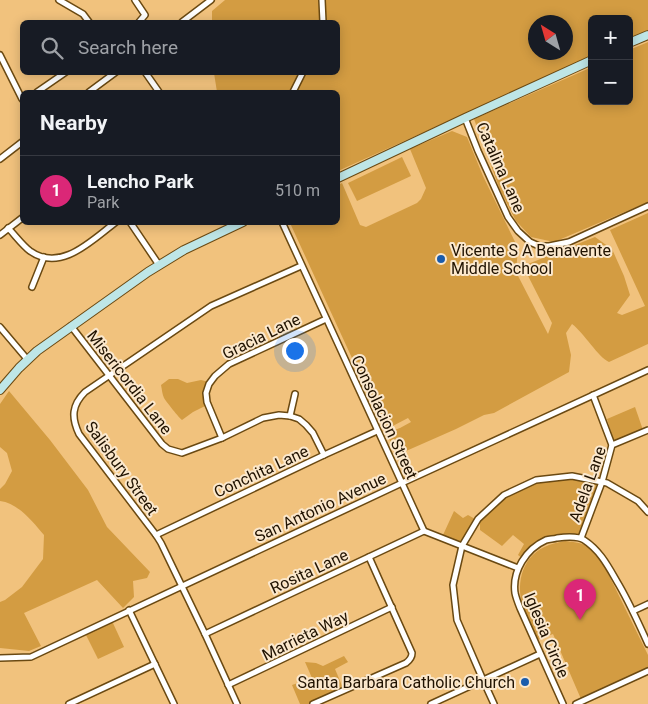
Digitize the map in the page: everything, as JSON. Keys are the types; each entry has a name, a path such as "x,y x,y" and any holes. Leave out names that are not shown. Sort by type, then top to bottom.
{"main road":[{"path":"633,41 648,34"},
{"path":"340,177 588,62"},
{"path":"0,390 27,359 71,326 159,265 190,247 237,225"}],"street":[{"path":"59,0 83,14 88,20"},
{"path":"135,0 145,15 140,20"},
{"path":"199,0 204,5"},
{"path":"185,20 211,0"},
{"path":"322,0 323,20"},
{"path":"0,55 20,95"},
{"path":"40,90 62,75"},
{"path":"92,90 112,75"},
{"path":"146,75 158,90"},
{"path":"294,90 302,75"},
{"name":"Catalina Lane","path":"465,118 508,216 518,231 530,242 539,246 550,246 569,242 648,206"},
{"path":"0,159 20,144"},
{"path":"0,235 20,219"},
{"path":"8,228 29,251 52,259 66,257 77,251 112,225"},
{"path":"132,225 159,265"},
{"name":"Consolacion Street","path":"283,225 424,531"},
{"path":"32,287 44,257"},
{"name":"Salisbury Street","path":"237,704 156,535 79,434 73,416 78,398 85,392 211,306 301,266"},
{"name":"Gracia Lane","path":"222,438 207,402 206,393 209,384 215,376 229,364 326,319"},
{"name":"Misericordia Lane","path":"71,326 162,444 168,449 182,453 222,438 263,418 279,415 290,416"},
{"path":"0,327 27,359"},
{"name":"San Antonio Avenue","path":"0,658 31,657 648,370"},
{"path":"295,394 290,416 299,420 310,429 324,455"},
{"path":"593,396 612,445"},
{"name":"Adela Lane","path":"581,538 602,482 612,445 648,430"},
{"name":"Conchita Lane","path":"156,535 377,431"},
{"path":"494,704 457,620 453,585 462,546 478,519 504,495 536,480 572,476 607,483 638,501 648,512"},
{"path":"424,531 518,568"},
{"name":"Rosita Lane","path":"205,634 424,531"},
{"name":"Iglesia Circle","path":"563,704 520,608 515,592 516,576 522,561 532,548 547,540 563,537 581,538"},
{"path":"581,538 604,559 633,611 648,644"},
{"path":"313,704 406,663 411,659 412,653 368,557"},
{"path":"633,611 648,604"},
{"name":"Marrieta Way","path":"228,685 392,607"},
{"path":"129,610 174,704"},
{"path":"431,704 540,654"},
{"path":"69,704 155,664"},
{"path":"576,704 648,671"}],"shaded area":[{"path":"225,0 648,0 648,30 633,37 633,15 588,15 588,58 340,170 340,90 217,90 214,75 340,75 340,20 212,20 212,11"},
{"path":"648,42 648,202 554,242 531,237 516,221 500,190 474,119 588,69 588,105 633,105 633,48"},
{"path":"452,131 467,137 483,176 518,248 516,272 548,334 552,323 523,266 595,237 612,249 630,295 617,313 622,315 645,306 610,230 648,213 648,344 609,362 600,355 572,324 566,333 571,355 569,372 494,413 484,415 397,455 386,433 411,422 408,418 385,430 291,225 340,225 340,184 342,183 360,225 366,227 417,203 426,188 410,149"},
{"path":"402,157 411,176 357,201 348,183"},
{"path":"169,379 178,379 187,383 201,380 209,382 207,405 182,420 163,396 161,385"},
{"path":"9,391 88,490 107,527 150,572 147,578 133,581 134,597 123,608 97,580 24,613 41,646 29,651 0,648 0,602 22,587 43,559 44,535 19,509 0,501 0,489 12,471 7,453 0,447 0,404"},
{"path":"635,407 643,430 614,442 607,419"},
{"path":"572,477 600,484 580,537 546,539 522,558 518,555 524,544 513,535 502,546 480,530 480,520 505,496 537,482"},
{"path":"454,511 463,518 468,515 475,519 461,543 443,535"},
{"path":"565,541 586,546 594,551 602,561 648,655 648,667 581,699 553,634 537,640 521,598 521,579 527,562 540,549"},
{"path":"112,621 124,647 98,659 85,633"},
{"path":"344,656 348,662 335,669 343,688 308,704 300,704 292,685 312,678 305,662 323,666"}],"place":[{"name":"Vicente S A Benavente Middle School","path":"441,259"},
{"name":"Lencho Park","path":"580,620"},
{"name":"Santa Barbara Catholic Church","path":"525,682"}]}
